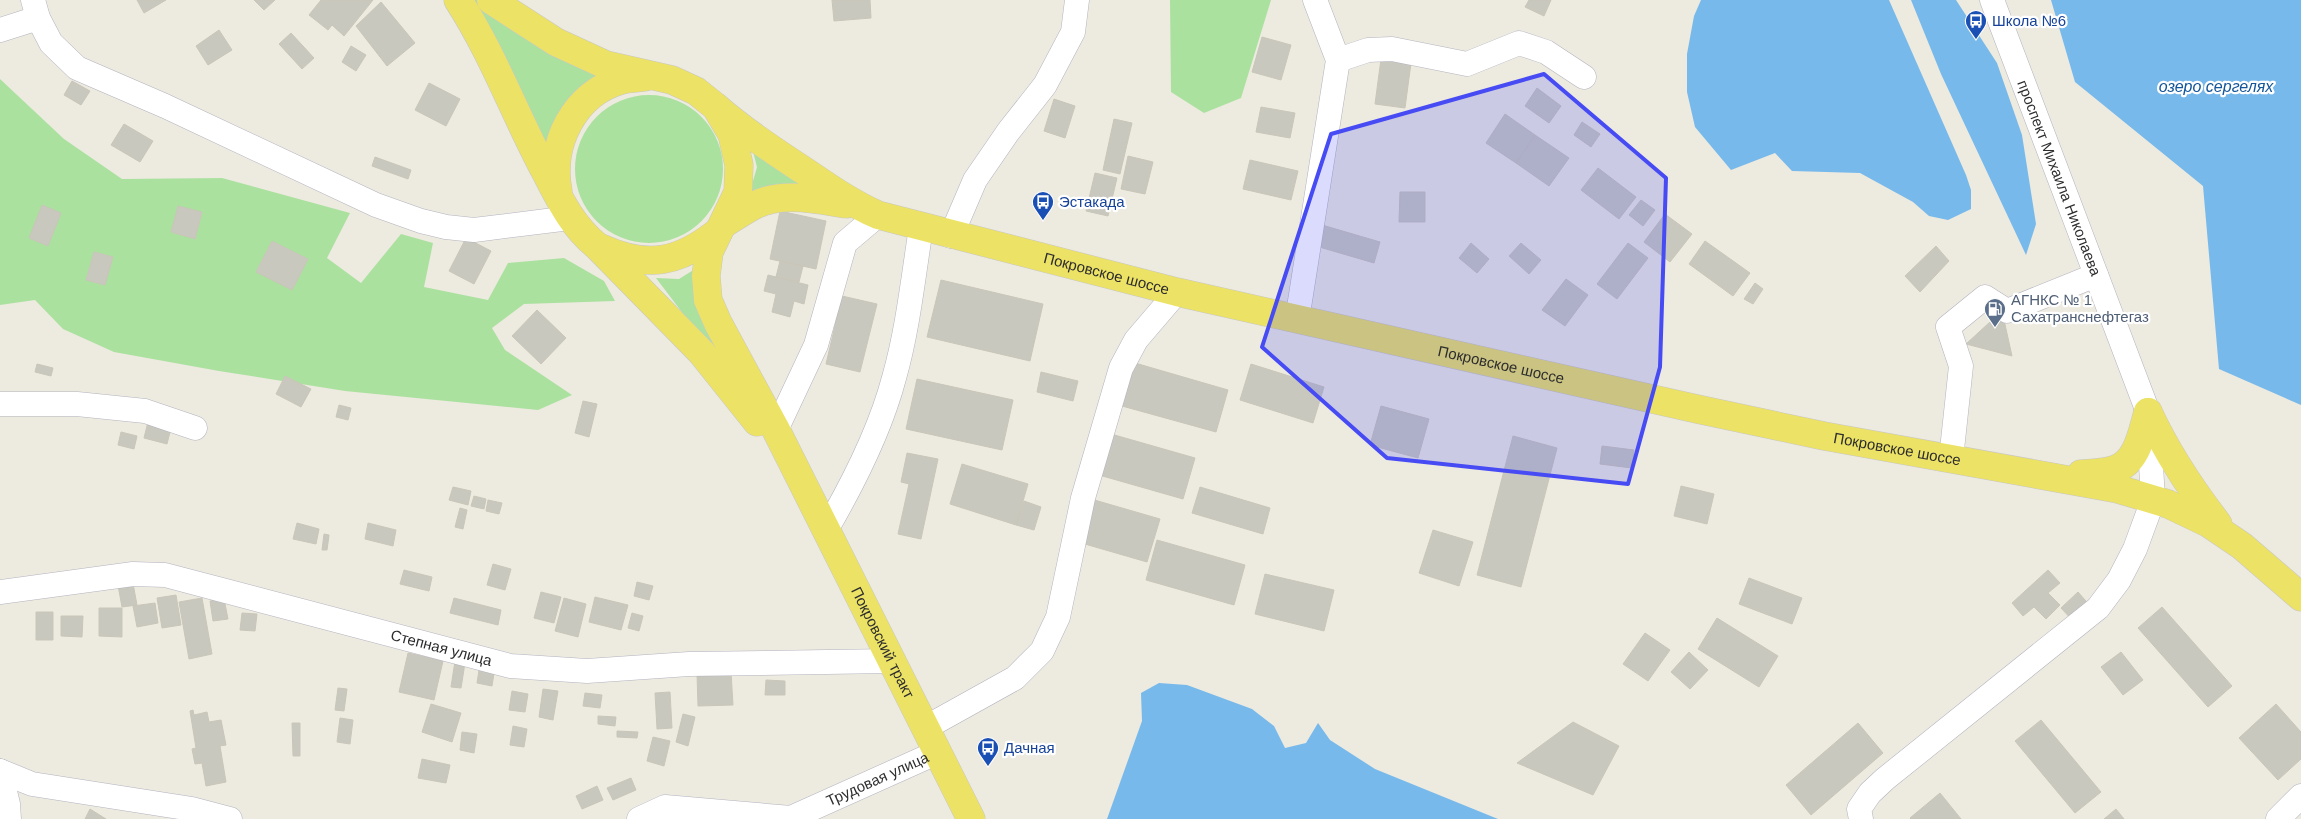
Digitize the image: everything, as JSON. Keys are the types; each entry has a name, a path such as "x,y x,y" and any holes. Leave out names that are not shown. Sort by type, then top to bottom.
{"main road":[{"path":"458,0 471,20 523,130 565,210 582,234 597,246 701,352 794,469"},
{"path":"491,0 556,42 606,65 672,80"},
{"path":"565,210 555,176 557,151 565,127 579,106 599,90 622,80 647,77 672,80"},
{"name":"Покровское шоссе","path":"672,80 696,91 747,133 867,211"},
{"path":"716,107 732,134 739,165 738,192 709,252 706,276 708,300 718,324 776,430 794,469"},
{"name":"Покровское шоссе","path":"597,246 623,258 650,260 676,258 698,248 722,227 756,204 778,198 810,198 867,211 951,236 1297,320 1824,436 2118,489 2153,500"},
{"path":"2057,478 2116,469 2127,462 2139,444 2148,412"},
{"path":"2148,412 2169,454 2195,494 2225,534"},
{"name":"Покровский тракт","path":"794,469 972,819"},
{"path":"2153,500 2188,513 2225,534 2301,597"}],"street":[{"path":"951,236 975,180 1008,132 1045,85 1073,32 1077,0"},
{"path":"1297,320 1338,60 1315,0"},
{"name":"проспект Михаила Николаева","path":"1992,0 2148,412 2153,500"},
{"path":"0,30 35,9 51,43 77,68 165,106 376,205 421,221 446,227 474,230 565,210"},
{"path":"1338,60 1368,50 1392,49 1467,64 1519,43 1546,52 1584,76"},
{"path":"776,430 816,345 845,243 867,211"},
{"path":"826,530 847,494 862,461 894,378 906,327 920,228"},
{"path":"1951,459 1961,366 1948,327 1985,297 2007,311 2096,275"},
{"path":"925,728 1015,678 1042,651 1058,616 1083,498 1121,368 1136,340 1177,292"},
{"path":"0,404 77,404 145,411 195,428"},
{"path":"1861,819 1859,810 1870,793 1885,779 2098,608 2123,572 2135,549 2153,500"},
{"name":"Степная улица","path":"0,592 133,574 166,575 510,666 587,670 689,664 891,661"},
{"name":"Трудовая улица","path":"639,819 665,807 790,819 938,752"},
{"path":"0,771 8,804 9,819"},
{"path":"0,771 32,784 192,809 230,819"},
{"path":"2278,819 2301,796"}],"highlighted area":[{"path":"1544,74 1666,178 1660,367 1628,484 1387,458 1262,347 1331,134"}],"green space":[{"path":"468,0 480,0 619,70 549,156"},
{"path":"1170,0 1271,0 1241,98 1204,113 1171,92"},
{"path":"0,79 64,139 122,179 222,178 350,213 327,258 361,283 401,234 433,243 424,287 488,300 508,263 564,258 604,281 615,301 524,304 492,328 505,350 572,395 538,410 345,391 114,352 63,329 35,300 0,305"},
{"path":"649,95 663,96 677,101 690,107 701,117 711,128 717,141 722,155 722,183 717,197 711,210 701,221 690,231 677,237 663,242 649,243 635,242 621,237 608,231 597,221 587,210 581,197 576,183 575,169 576,155 581,141 587,128 597,117 608,107 621,101 635,96"},
{"path":"750,140 826,189 749,195 757,167"},
{"path":"695,269 735,382 656,278 679,279"}],"water":[{"path":"1701,0 1889,0 1966,175 1971,190 1971,209 1948,220 1929,216 1913,202 1860,173 1792,171 1775,153 1731,170 1695,127 1687,92 1687,54 1694,16"},
{"path":"1911,0 1956,0 1997,63 2022,135 2036,224 2026,255 1941,74"},
{"name":"озеро сергелях","path":"2051,0 2301,0 2301,405 2219,369 2203,186 2075,82"},
{"path":"1159,683 1187,685 1252,709 1274,726 1285,748 1306,743 1318,723 1330,740 1375,769 1498,819 1107,819 1142,721 1141,693"}],"building":[{"path":"137,0 166,0 144,13"},
{"path":"254,0 275,0 264,10"},
{"path":"321,0 373,0 344,36 332,25 328,30 309,15"},
{"path":"832,0 870,0 871,18 834,21"},
{"path":"1529,0 1551,0 1544,16 1525,7"},
{"path":"381,2 415,43 387,66 356,26"},
{"path":"219,30 232,50 208,65 196,46"},
{"path":"291,33 314,58 302,69 279,44"},
{"path":"1262,37 1291,45 1281,80 1252,72"},
{"path":"351,46 366,55 356,71 342,62"},
{"path":"1381,59 1411,63 1405,108 1375,104"},
{"path":"72,81 90,91 81,105 64,95"},
{"path":"429,83 460,99 446,126 415,110"},
{"path":"1537,88 1561,106 1549,123 1525,106"},
{"path":"1054,99 1075,106 1065,138 1044,131"},
{"path":"1261,107 1295,113 1290,138 1256,132"},
{"path":"1505,114 1535,135 1516,163 1486,143"},
{"path":"1114,119 1132,123 1120,174 1103,170"},
{"path":"1582,122 1600,134 1591,147 1574,135"},
{"path":"124,124 153,141 140,162 111,145"},
{"path":"1535,135 1569,158 1549,186 1516,163"},
{"path":"1128,156 1153,162 1145,194 1121,189"},
{"path":"375,157 411,170 408,179 372,166"},
{"path":"1250,160 1298,171 1291,200 1243,189"},
{"path":"1598,168 1636,197 1619,219 1581,190"},
{"path":"1095,173 1117,178 1108,216 1086,211"},
{"path":"1400,192 1425,192 1425,222 1399,222"},
{"path":"1641,200 1655,210 1643,226 1629,215"},
{"path":"42,205 61,213 48,246 29,238"},
{"path":"178,206 202,212 195,239 171,232"},
{"path":"780,211 826,221 816,269 770,259"},
{"path":"1665,214 1692,234 1670,262 1644,242"},
{"path":"1322,225 1380,242 1374,263 1316,246"},
{"path":"466,238 491,251 474,284 449,271"},
{"path":"272,241 308,259 292,290 256,272"},
{"path":"1705,241 1750,273 1733,296 1689,264"},
{"path":"1471,243 1489,259 1477,273 1459,258"},
{"path":"1521,243 1541,260 1529,274 1509,256"},
{"path":"1628,243 1648,258 1617,299 1597,284"},
{"path":"1936,246 1949,261 1920,292 1905,276"},
{"path":"94,252 113,257 105,285 86,280"},
{"path":"780,261 803,266 799,282 776,277"},
{"path":"768,275 808,285 804,304 794,301 790,317 772,312 776,294 764,291"},
{"path":"1566,279 1588,295 1565,326 1542,310"},
{"path":"941,280 1043,304 1030,361 927,337"},
{"path":"1755,283 1763,289 1753,304 1744,299"},
{"path":"842,296 877,304 860,372 826,364"},
{"path":"537,310 566,338 541,364 512,336"},
{"name":"АГНКС № 1 Сахатранснефтегаз","path":"2002,311 2012,356 1966,344"},
{"path":"1135,363 1228,390 1216,432 1122,406"},
{"path":"37,364 53,368 51,376 35,372"},
{"path":"1251,364 1324,387 1313,423 1240,400"},
{"path":"1041,372 1078,381 1073,401 1037,392"},
{"path":"285,376 311,389 301,407 276,394"},
{"path":"917,379 1013,400 1002,450 906,429"},
{"path":"583,401 597,404 589,437 575,433"},
{"path":"339,405 351,408 348,420 336,417"},
{"path":"1381,406 1429,419 1418,458 1370,445"},
{"path":"148,422 171,428 167,444 144,438"},
{"path":"121,432 137,436 134,449 118,445"},
{"path":"1111,434 1195,458 1183,499 1099,475"},
{"path":"1513,436 1557,448 1521,587 1477,575"},
{"path":"1602,446 1634,450 1632,468 1600,464"},
{"path":"907,453 938,459 921,539 898,534 909,484 901,482"},
{"path":"962,464 1028,484 1016,525 950,504"},
{"path":"1681,486 1714,494 1707,524 1674,516"},
{"path":"453,487 471,491 468,505 449,500"},
{"path":"1200,487 1270,508 1263,534 1192,513"},
{"path":"474,496 486,499 484,509 471,506"},
{"path":"1091,499 1160,519 1147,562 1078,542"},
{"path":"488,500 502,503 499,514 486,511"},
{"path":"1024,501 1041,507 1034,530 1016,525"},
{"path":"460,508 467,510 463,529 455,527"},
{"path":"297,523 319,529 316,544 293,539"},
{"path":"368,523 396,530 393,546 365,539"},
{"path":"1433,530 1473,542 1459,586 1419,573"},
{"path":"324,534 329,535 327,550 322,550"},
{"path":"1157,540 1245,565 1234,605 1146,580"},
{"path":"493,564 511,569 505,590 487,585"},
{"path":"404,570 432,577 429,591 400,584"},
{"path":"2048,570 2060,583 2048,593 2060,605 2046,619 2034,607 2023,616 2012,603"},
{"path":"1265,574 1334,590 1324,631 1255,614"},
{"path":"132,578 137,605 122,607 117,580"},
{"path":"1749,578 1802,598 1792,624 1739,604"},
{"path":"637,582 653,586 649,600 634,596"},
{"path":"541,592 561,597 554,623 534,618"},
{"path":"2078,592 2092,608 2075,623 2061,608"},
{"path":"176,595 181,625 162,628 157,598"},
{"path":"595,597 628,605 621,630 589,622"},
{"path":"202,598 212,654 189,659 179,602"},
{"path":"454,598 501,610 498,625 450,613"},
{"path":"564,598 586,604 578,637 555,631"},
{"path":"224,599 228,619 213,621 210,601"},
{"path":"155,603 158,623 137,627 133,606"},
{"path":"2162,607 2232,686 2208,707 2138,628"},
{"path":"99,608 122,608 122,637 99,636"},
{"path":"36,612 53,612 53,640 36,640"},
{"path":"242,613 257,614 255,631 240,630"},
{"path":"632,613 643,616 639,631 628,628"},
{"path":"61,616 83,616 82,637 61,636"},
{"path":"1717,618 1778,656 1759,687 1698,649"},
{"path":"1645,633 1670,650 1648,681 1623,664"},
{"path":"1689,652 1708,670 1690,689 1671,672"},
{"path":"2121,652 2143,680 2123,695 2101,667"},
{"path":"408,653 443,661 434,700 399,692"},
{"path":"455,661 465,663 461,688 451,687"},
{"path":"480,664 495,667 492,686 477,683"},
{"path":"731,672 733,705 698,706 697,674"},
{"path":"766,680 785,681 785,695 765,695"},
{"path":"338,688 347,689 344,711 335,710"},
{"path":"543,689 558,691 553,720 539,717"},
{"path":"512,691 528,694 525,712 509,710"},
{"path":"670,692 672,728 657,729 655,693"},
{"path":"585,693 602,695 600,708 583,706"},
{"path":"431,704 461,713 452,742 422,732"},
{"path":"2276,704 2301,732 2301,759 2278,780 2239,738"},
{"path":"193,710 194,715 207,712 209,722 221,720 226,745 220,746 226,782 206,786 202,763 195,764 192,749 196,748 190,711"},
{"path":"683,714 695,717 688,746 676,742"},
{"path":"598,716 616,717 615,726 598,724"},
{"path":"340,718 353,720 350,744 337,742"},
{"path":"2041,720 2101,792 2075,813 2015,741"},
{"path":"1573,722 1619,746 1593,795 1517,763"},
{"path":"292,723 300,723 300,756 293,756"},
{"path":"1858,723 1883,753 1811,815 1786,785"},
{"path":"513,726 527,729 524,747 510,745"},
{"path":"617,731 638,732 637,738 617,737"},
{"path":"462,732 477,734 474,753 460,750"},
{"path":"653,737 670,741 664,766 647,761"},
{"path":"422,759 450,765 446,783 418,778"},
{"path":"631,778 636,790 613,800 607,788"},
{"path":"597,786 603,800 582,809 576,796"},
{"path":"1940,793 1961,819 1910,818"},
{"path":"90,809 106,819 85,819"},
{"path":"2116,809 2124,819 2104,819"}],"place":[{"name":"Школа №6","path":"1976,40"},
{"name":"Эстакада","path":"1043,221"},
{"name":"АГНКС № 1 Сахатранснефтегаз","path":"1995,328"},
{"name":"Дачная","path":"988,767"}]}
